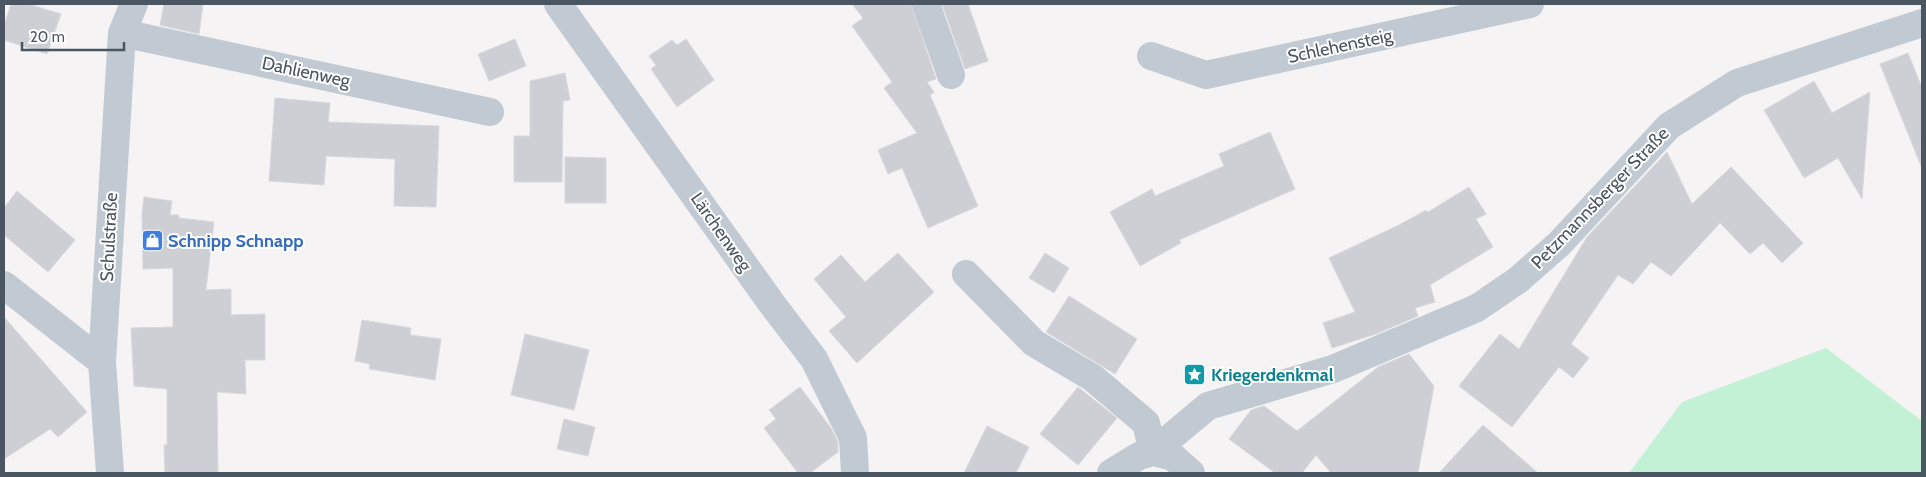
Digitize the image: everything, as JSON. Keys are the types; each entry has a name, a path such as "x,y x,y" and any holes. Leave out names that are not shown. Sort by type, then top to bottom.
{"street":[{"name":"Schulstraße","path":"110,473 102,362 122,33 134,4"},
{"name":"Lärchenweg","path":"558,4 766,296 814,359 853,438 855,473"},
{"path":"926,4 951,75"},
{"name":"Schlehensteig","path":"1151,56 1206,75 1530,4"},
{"name":"Petzmannsberger Straße","path":"1112,473 1138,456 1152,452 1208,406 1333,369 1478,308 1518,280 1559,244 1669,126 1737,83 1922,23"},
{"name":"Dahlienweg","path":"122,33 490,112"},
{"path":"966,274 1034,343 1093,378 1146,424 1152,452 1173,457 1190,473"},
{"path":"4,285 102,362"}],"green space":[{"path":"1826,348 1922,421 1922,473 1629,473 1682,402"}],"building":[{"path":"11,4 28,4 61,14 47,54 4,40 4,26"},
{"path":"164,4 203,4 199,34 160,25"},
{"path":"852,4 911,4 936,79 927,82 934,92 930,95 978,206 928,228 902,168 888,174 878,150 917,133 884,88 892,82 852,26 863,18"},
{"path":"942,4 968,4 988,61 965,69"},
{"path":"515,39 526,66 489,81 478,54"},
{"path":"686,39 714,80 677,107 651,69 656,65 649,56 672,40 677,45"},
{"path":"1908,53 1922,88 1921,166 1880,64"},
{"path":"565,73 570,100 563,101 562,182 514,182 514,136 530,136 530,81"},
{"path":"1814,81 1832,113 1870,92 1862,199 1838,158 1804,178 1764,110"},
{"path":"275,98 330,103 328,122 439,126 436,207 394,206 395,159 326,156 324,185 269,181"},
{"path":"1270,132 1295,189 1179,240 1181,243 1140,266 1110,212 1152,189 1155,196 1224,166 1219,154"},
{"path":"1667,152 1692,204 1731,167 1803,243 1782,263 1763,243 1750,254 1720,223 1671,276 1651,262 1633,284 1618,275 1571,344 1589,358 1573,378 1559,367 1512,427 1459,386 1500,334 1519,349 1587,237"},
{"path":"565,157 606,158 606,203 565,203"},
{"path":"1469,187 1486,214 1476,219 1493,247 1430,285 1435,302 1415,308 1418,316 1376,334 1332,348 1323,323 1355,312 1329,258 1426,210 1428,212"},
{"path":"17,191 75,240 48,272 4,235 4,208"},
{"path":"144,197 172,201 170,215 179,215 179,218 214,222 206,290 231,289 231,315 265,314 265,360 245,360 246,394 217,392 218,473 165,473 164,445 167,445 167,389 134,386 131,328 173,327 173,268 143,269 142,213"},
{"path":"898,253 934,292 857,363 829,331 846,317 814,279 841,255 865,282"},
{"path":"1045,253 1069,268 1054,293 1029,278"},
{"path":"1069,296 1137,339 1115,374 1046,332"},
{"path":"4,317 87,412 58,437 50,429 4,459"},
{"path":"362,320 411,328 410,335 441,339 435,380 369,369 370,364 355,361"},
{"path":"525,334 589,350 574,410 511,395"},
{"path":"1409,354 1434,386 1418,473 1331,473 1316,455 1302,473 1275,473 1229,439 1251,410 1264,406 1297,431 1378,367"},
{"path":"800,387 831,428 838,442 838,452 810,473 798,473 764,428 776,419 769,410"},
{"path":"1078,387 1117,418 1078,465 1040,434"},
{"path":"564,419 595,427 588,456 557,449"},
{"path":"1483,425 1538,473 1439,473"},
{"path":"987,426 1029,447 1016,473 964,473"}],"place":[{"name":"Schnipp Schnapp","path":"152,241"},
{"name":"Kriegerdenkmal","path":"1195,375"}]}
